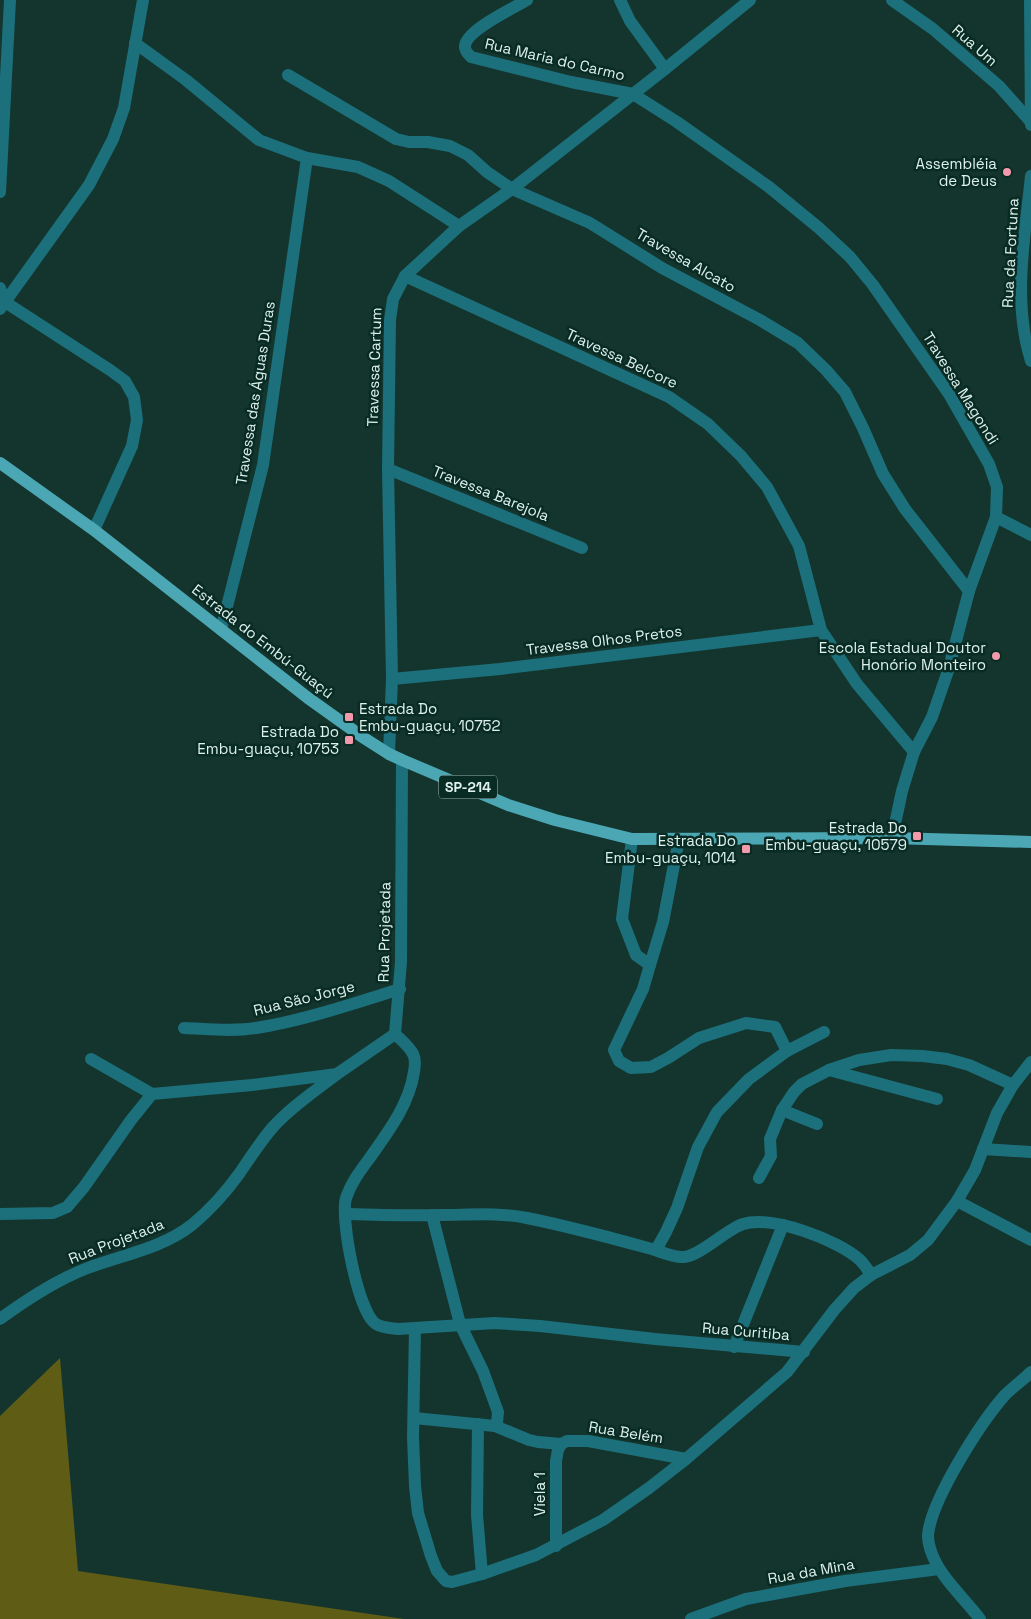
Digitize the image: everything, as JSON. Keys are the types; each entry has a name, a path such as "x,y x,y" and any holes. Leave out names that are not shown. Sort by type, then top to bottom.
{"main road":[{"name":"Estrada do Embú-Guaçú","path":"0,464 94,530 308,698 389,754 508,805 555,820 632,839 892,838 1031,842"}],"street":[{"path":"0,192 10,0"},
{"path":"2,305 89,185 113,139 124,108 143,0"},
{"name":"Rua Maria do Carmo","path":"527,0 476,30 464,45 470,57 571,82 633,94"},
{"path":"620,0 630,21 665,69"},
{"name":"Travessa Cartum","path":"389,754 392,679 388,469 390,320 393,299 405,276 459,226 512,189 750,0"},
{"name":"Rua Um","path":"892,0 932,29 999,86 1031,122"},
{"path":"1030,0 1031,126"},
{"path":"135,43 186,80 259,140 307,158 358,167 389,181 459,226"},
{"name":"Travessa Alcato","path":"288,75 396,139 450,146 468,154 487,172 512,189 590,224 662,268 760,320 798,343 826,370 845,392 883,474 905,510 969,591"},
{"name":"Travessa Magondi","path":"633,94 677,122 769,188 819,228 850,257 873,285 949,394 989,464 997,487 996,517 969,591 949,668 932,717 914,752 902,791 892,838"},
{"name":"Travessa das Águas Duras","path":"221,630 263,465 307,158"},
{"name":"Rua da Fortuna","path":"1031,176 1021,300 1023,322 1031,361"},
{"name":"Travessa Belcore","path":"405,276 669,397 708,424 741,456 767,487 799,546 821,630 857,684 914,752"},
{"path":"0,288 2,305"},
{"path":"2,305 110,370 125,382 134,397 138,420 132,446 94,530"},
{"name":"Travessa Barejola","path":"388,469 582,548"},
{"path":"996,517 1031,535"},
{"name":"Travessa Olhos Pretos","path":"392,679 500,669 821,630"},
{"name":"Rua Projetada","path":"0,1319 19,1305 61,1280 84,1269 144,1250 192,1224 215,1203 238,1176 274,1126 304,1099 395,1034 400,988 402,760"},
{"path":"632,839 622,919 636,955 650,965"},
{"path":"679,839 663,922 643,989 614,1050 619,1061 631,1068 651,1067 699,1038 746,1023 775,1027 787,1051"},
{"name":"Rua São Jorge","path":"184,1028 221,1030 255,1028 313,1014 400,988"},
{"path":"656,1250 677,1208 698,1147 717,1112 749,1079 787,1051 824,1032"},
{"name":"Rua Curitiba","path":"395,1034 414,1054 416,1064 413,1084 398,1117 350,1188 346,1200 345,1214 352,1267 368,1317 376,1324 387,1328 415,1328 494,1322 804,1352"},
{"path":"759,1178 771,1156 770,1139 782,1110 802,1084 829,1070 859,1060 891,1055 922,1056 947,1059 970,1065 1013,1085"},
{"path":"0,1214 53,1213 66,1207 84,1187 131,1120 152,1094 91,1059"},
{"path":"804,1352 834,1309 854,1288 871,1275 910,1255 928,1240 956,1201 975,1170 997,1113 1013,1085 1031,1062"},
{"path":"829,1070 937,1099"},
{"name":"Rua Projetada","path":"152,1094 252,1085 337,1074"},
{"path":"782,1110 817,1124"},
{"path":"983,1149 1031,1152"},
{"path":"956,1201 1031,1240"},
{"path":"345,1214 432,1215 482,1213 525,1218 690,1258 718,1238 744,1224 768,1222 822,1238 846,1250 860,1260 871,1275"},
{"path":"432,1215 460,1324 494,1397 498,1412 495,1426"},
{"path":"734,1346 783,1225"},
{"path":"414,1418 415,1328"},
{"name":"Rua Curitiba","path":"414,1418 415,1486 418,1513 434,1564 441,1577 446,1581 452,1582 482,1574 536,1555 603,1520 686,1459 787,1372 804,1352"},
{"path":"980,1619 939,1569 932,1554 928,1537 933,1514 949,1480 974,1437 1005,1395 1031,1372"},
{"name":"Rua Belém","path":"414,1418 495,1426 528,1440 561,1444 567,1441 588,1441 686,1459"},
{"path":"478,1424 477,1515 482,1574"},
{"name":"Viela 1","path":"556,1546 556,1461 561,1444"},
{"name":"Rua da Mina","path":"691,1619 746,1599 845,1581 939,1569"}],"shaded area":[{"path":"60,1358 78,1571 404,1619 0,1619 0,1416"}],"place":[{"name":"Assembléia de Deus","path":"1007,172"},
{"name":"Escola Estadual Doutor Honório Monteiro","path":"996,656"},
{"name":"Estrada Do Embu-guaçu, 10752","path":"349,717"},
{"name":"Estrada Do Embu-guaçu, 10753","path":"349,740"},
{"name":"Estrada Do Embu-guaçu, 10579","path":"917,836"},
{"name":"Estrada Do Embu-guaçu, 1014","path":"746,849"}]}
